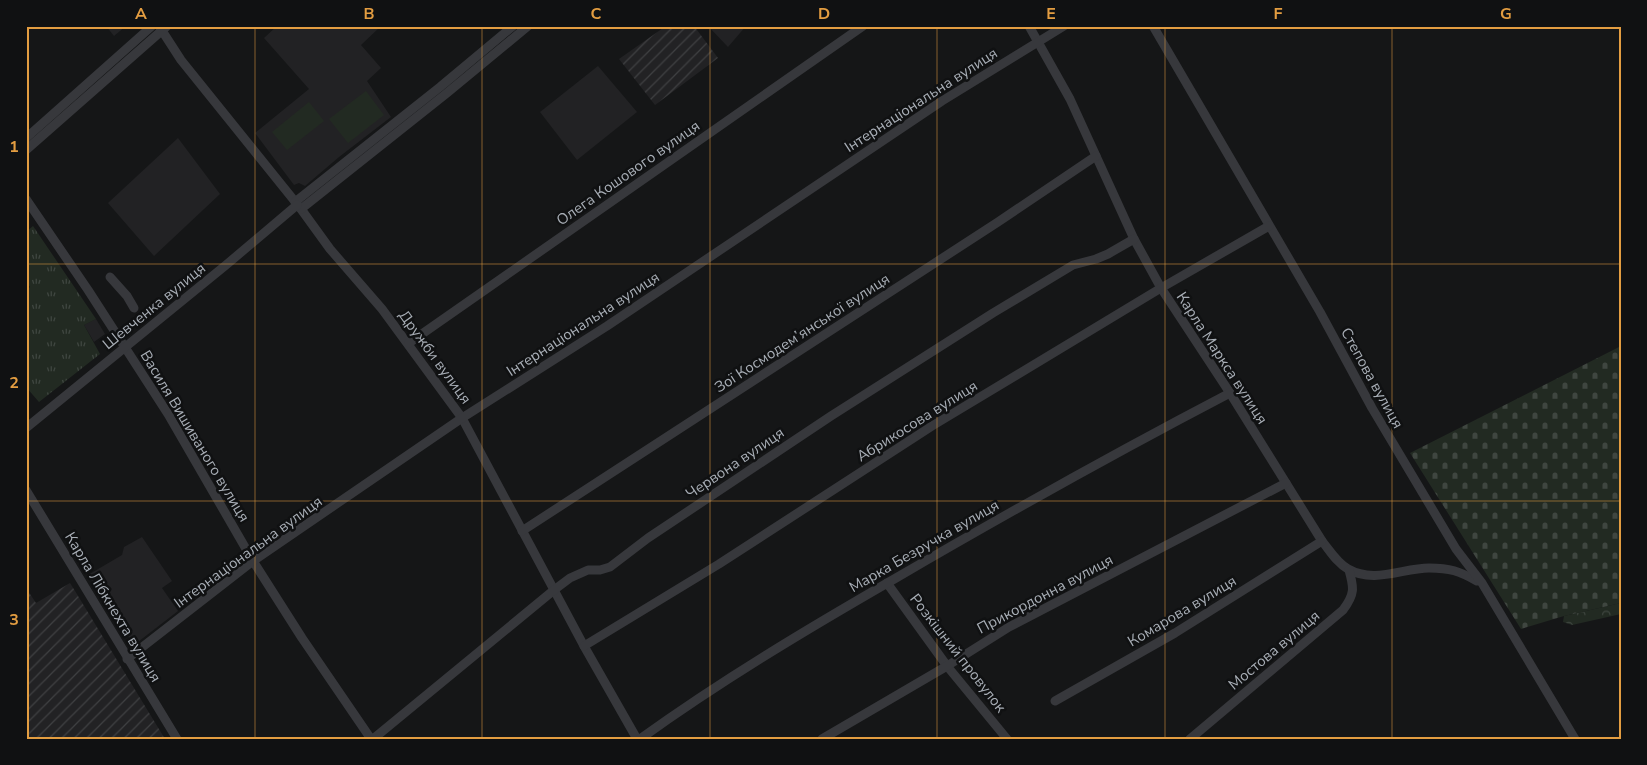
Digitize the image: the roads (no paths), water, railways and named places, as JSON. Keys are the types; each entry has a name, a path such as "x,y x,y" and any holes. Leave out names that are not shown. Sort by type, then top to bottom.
{"street":[{"path":"26,138 152,26"},
{"name":"Шевченка вулиця","path":"26,428 298,205 447,93 504,39 513,26"},
{"name":"Шевченка вулиця","path":"504,39 528,26"},
{"name":"Олега Кошового вулиця","path":"409,343 864,26"},
{"name":"Карла Маркса вулиця","path":"1029,26 1070,99 1134,239 1161,288 1322,541 1335,559 1349,570"},
{"name":"Інтернаціональна вулиця","path":"127,659 253,562 462,418 607,326 942,101 1064,26"},
{"name":"Степова вулиця","path":"1153,26 1320,312 1372,408 1456,549 1482,583 1575,739"},
{"path":"26,150 163,28"},
{"name":"Дружби вулиця","path":"163,28 182,60 298,205 330,249 409,343 462,418 584,646 638,739"},
{"name":"Зої Космодем’янської вулиця","path":"522,531 1096,156"},
{"name":"Василя Вишиваного вулиця","path":"26,199 168,414 253,562 302,638 372,739"},
{"name":"Абрикосова вулиця","path":"584,646 719,564 932,426 1161,288 1269,226"},
{"name":"Червона вулиця","path":"372,739 570,578 588,570 600,570 610,567 648,538 831,416 993,313 1073,264 1096,259 1134,239"},
{"path":"110,277 127,296 134,308"},
{"name":"Марка Безручка вулиця","path":"638,739 687,705 759,660 996,519 1230,394"},
{"name":"Прикордонна вулиця","path":"822,739 947,666 1009,627 1286,483"},
{"name":"Карла Лібкнехта вулиця","path":"26,490 177,739"},
{"name":"Комарова вулиця","path":"1055,701 1175,633 1322,541"},
{"path":"1349,570 1364,574 1381,575 1428,568 1458,570 1482,583"},
{"name":"Мостова вулиця","path":"1190,739 1343,610 1353,591 1349,570"},
{"name":"Розкішний провулок","path":"887,583 947,666 1007,739"}]}
